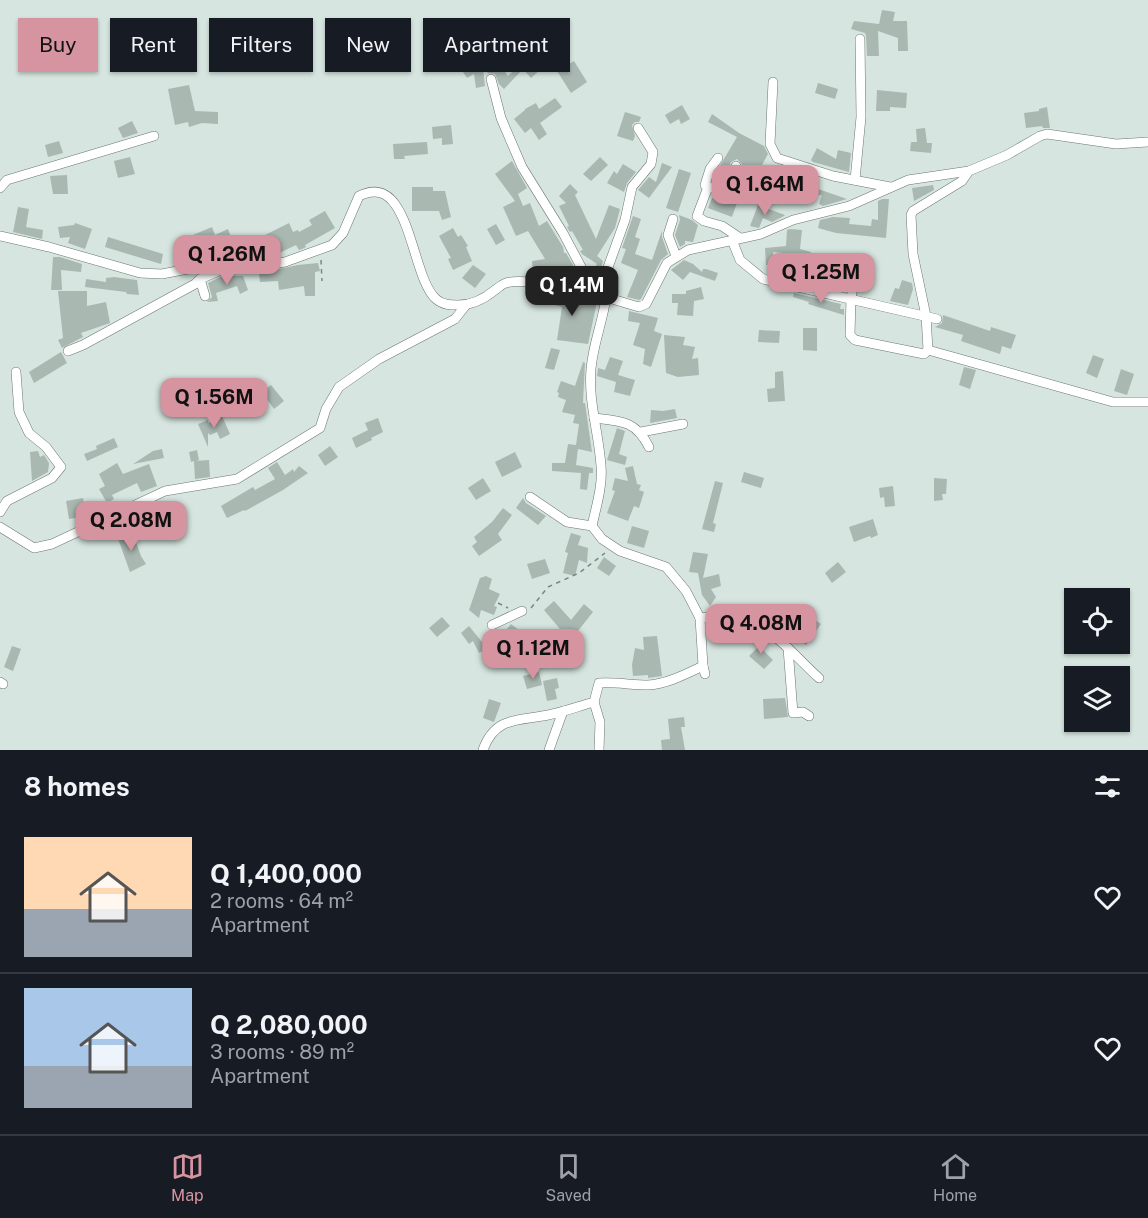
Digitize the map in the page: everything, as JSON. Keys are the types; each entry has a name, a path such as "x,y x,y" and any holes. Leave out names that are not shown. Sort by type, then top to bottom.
{"street":[{"path":"855,180 861,117 860,39"},
{"path":"491,79 501,118 522,167 563,233 588,280 606,297"},
{"path":"773,82 770,144 777,158 834,176 891,187"},
{"path":"592,526 602,469 594,418 591,370 604,313 606,297 602,284 625,220 632,187 651,164 653,152 638,128"},
{"path":"0,236 49,247 140,273 162,274 193,268 242,269 285,262 332,245 343,233 359,196 367,192 375,192 385,195 397,204 431,293 446,305 466,305 478,302 504,283 520,281 545,282 643,306 667,263 688,250 761,234 793,220 849,207 908,180 969,171 1047,134 1116,144 1148,142"},
{"path":"0,188 7,180 154,136"},
{"path":"718,158 710,169 705,185 708,187 729,192 736,166"},
{"path":"928,350 926,316 914,255 911,215 962,182 969,171"},
{"path":"708,187 697,216 704,221 722,226 736,239 740,260 762,279 937,319"},
{"path":"673,219 668,235 676,256"},
{"path":"68,351 195,284 200,279 221,270"},
{"path":"856,272 851,298 851,338 924,354 928,350"},
{"path":"200,279 205,296"},
{"path":"0,527 34,548 52,544 165,491 237,479 320,428 326,409 339,387 379,359 455,319 466,305"},
{"path":"928,350 1113,402 1148,402"},
{"path":"0,512 7,501 52,478 61,467 46,447 29,433 19,412 16,372"},
{"path":"594,418 620,421 641,432 649,447"},
{"path":"641,432 683,424"},
{"path":"530,497 567,522 592,526 602,539 613,547 666,567 686,591 700,618 704,670 649,685 599,682 594,702 600,722 599,750"},
{"path":"492,625 522,611"},
{"path":"700,618 729,615 752,622 780,640 819,678"},
{"path":"788,648 793,713 803,712 809,716"},
{"path":"483,750 492,732 514,720 548,715 594,702"},
{"path":"549,750 563,711"}],"path":[{"path":"489,72 491,79"},
{"path":"320,250 322,281"},
{"path":"498,603 509,609 526,612 548,587 579,573 613,547"}],"building":[{"path":"882,10 895,12 893,21 907,21 908,51 898,51 898,38 878,31 879,56 867,56 865,33 851,29 854,21 879,24"},
{"path":"574,61 587,82 571,93 558,72 570,72 570,63"},
{"path":"463,72 483,72 485,86 476,88 474,74 467,78"},
{"path":"505,72 508,76 512,72 520,72 504,89 495,74 488,73"},
{"path":"525,72 538,72 531,78"},
{"path":"818,83 838,89 835,99 815,93"},
{"path":"189,85 195,111 218,112 218,124 202,123 189,127 188,122 175,125 168,89"},
{"path":"877,90 907,93 906,108 890,107 890,111 876,111"},
{"path":"555,98 562,107 540,123 547,134 539,140 531,128 525,133 514,119 536,103 539,109"},
{"path":"682,105 690,119 681,124 679,119 670,124 665,115"},
{"path":"1047,107 1050,128 1042,126 1026,128 1024,113 1039,111"},
{"path":"625,112 641,117 639,122 632,125 635,136 633,141 617,136"},
{"path":"712,114 739,133 764,146 768,154 762,165 765,167 760,178 742,170 742,164 737,159 731,162 727,173 718,169 737,137 708,122"},
{"path":"132,121 138,133 123,138 118,128"},
{"path":"451,125 453,144 442,145 442,138 433,139 432,127"},
{"path":"925,128 927,143 932,143 931,153 910,151 911,142 917,142 916,129"},
{"path":"59,141 63,153 48,157 45,145"},
{"path":"427,142 428,154 394,159 393,144"},
{"path":"817,148 836,159 838,150 851,153 849,172 813,162 811,160"},
{"path":"130,157 135,174 118,178 114,161"},
{"path":"600,157 608,165 591,181 583,174"},
{"path":"512,161 527,188 518,194 523,206 530,203 539,226 547,221 573,265 574,278 570,281 533,275 532,261 545,259 528,231 516,236 503,207 515,201 495,174"},
{"path":"662,163 672,167 649,198 638,190 649,177 656,182"},
{"path":"623,164 636,172 627,183 624,192 607,183 614,171 617,174"},
{"path":"679,169 691,173 678,212 666,208"},
{"path":"67,175 68,194 53,194 50,176"},
{"path":"570,184 578,192 575,195 596,239 609,205 620,209 615,228 597,256 603,261 598,276 592,272 597,264 580,251 583,250 572,231 570,232 567,227 569,226 559,206 566,203 559,196"},
{"path":"933,185 934,190 914,201 912,188"},
{"path":"809,186 847,199 823,206 819,204 822,195 810,196"},
{"path":"412,187 433,187 433,191 445,191 451,217 442,220 439,211 412,211"},
{"path":"712,198 726,203 727,199 738,200 732,217 708,208"},
{"path":"889,199 886,238 836,233 818,228 820,220 833,217 850,218 849,224 871,226 872,219 878,220 878,201"},
{"path":"758,205 785,215 772,222 763,218 759,228 750,226"},
{"path":"18,207 29,209 26,227 43,230 42,239 13,232"},
{"path":"325,211 335,228 302,249 299,250 296,245 275,255 265,235 289,223 293,232 298,230 299,232 312,225 309,220"},
{"path":"679,215 698,225 693,242 685,241 685,244 680,247 675,235 680,220"},
{"path":"633,216 641,219 635,237 640,239 635,254 652,260 662,231 668,254 661,260 639,300 627,297 638,270 621,263 626,249 622,248"},
{"path":"75,223 92,229 85,249 68,243 70,237 60,238 58,227"},
{"path":"496,224 505,240 496,245 487,229"},
{"path":"212,227 215,235 228,229 233,243 215,250 217,255 200,261 176,264 176,260 183,259 176,242"},
{"path":"453,228 458,237 461,235 468,246 466,247 472,261 453,270 448,259 451,258 439,236"},
{"path":"787,230 802,230 800,249 811,252 807,267 834,275 839,257 859,262 858,266 851,268 847,284 833,280 830,288 785,277 785,273 793,273 795,254 773,252 774,264 766,265 765,248 786,246"},
{"path":"108,237 163,254 161,264 105,247"},
{"path":"53,257 82,264 81,272 61,270 62,290 51,290"},
{"path":"684,260 702,272 706,269 718,273 715,281 690,272 683,280 671,270"},
{"path":"318,263 320,271 315,272 315,296 305,296 304,286 279,290 278,281 260,282 259,273"},
{"path":"473,265 486,274 475,288 462,278"},
{"path":"223,276 224,278 243,276 248,290 240,294 237,286 216,293 218,301 207,302 212,297 208,283"},
{"path":"106,278 137,280 139,295 85,287 86,279 106,282"},
{"path":"902,280 912,283 913,289 908,305 890,301 895,288 899,289"},
{"path":"701,287 704,299 694,301 693,316 677,315 678,303 672,303 672,294 686,294 686,291"},
{"path":"538,289 549,290 547,292 568,297 567,300 597,302 588,344 557,340 562,307 536,299"},
{"path":"58,291 87,291 87,306 106,302 110,323 81,333 83,337 62,348 58,340 63,338"},
{"path":"794,293 841,304 840,309 844,309 844,315 808,304 809,302 793,297"},
{"path":"629,311 658,318 654,331 662,334 651,367 643,364 645,349 633,345 640,323 628,321"},
{"path":"943,315 990,331 991,327 1016,335 1011,349 1002,346 1000,354 961,341 963,335 935,327 942,323"},
{"path":"803,328 817,328 817,351 803,350"},
{"path":"759,330 780,331 779,343 758,342"},
{"path":"664,335 685,337 683,345 695,347 692,359 698,358 699,375 678,377 666,373"},
{"path":"551,348 560,350 554,370 545,368"},
{"path":"61,352 67,363 34,383 29,372"},
{"path":"1093,355 1104,359 1097,378 1086,373"},
{"path":"610,357 623,361 618,375 635,380 630,396 614,392 616,382 597,376 598,368 605,370"},
{"path":"583,362 585,363 583,403 585,403 592,452 578,449 576,465 593,468 593,473 589,473 587,490 580,489 581,473 552,471 552,463 565,463 568,444 576,445 579,424 573,423 575,415 562,412 566,400 558,397 557,392 561,381 575,386"},
{"path":"964,367 976,370 970,389 959,385"},
{"path":"1121,369 1134,374 1127,395 1114,391"},
{"path":"783,371 785,401 768,402 767,389 775,388 775,372"},
{"path":"271,385 284,401 274,409 262,392"},
{"path":"675,409 677,418 650,423 651,410"},
{"path":"222,416 230,434 220,439 217,432 210,435 208,433 208,447 198,424 208,420 208,423"},
{"path":"378,418 383,432 356,448 352,438 368,430 365,423"},
{"path":"617,428 625,431 619,454 627,457 625,465 607,460"},
{"path":"114,438 118,447 87,461 84,454"},
{"path":"330,446 338,457 325,466 318,455"},
{"path":"162,449 164,458 133,464 153,451"},
{"path":"197,450 199,460 196,461 209,460 210,477 195,479 194,461 191,462 189,452"},
{"path":"38,451 40,457 44,455 49,463 48,472 32,481 30,452"},
{"path":"515,452 522,467 502,477 495,462"},
{"path":"277,462 285,475 293,469 294,472 299,466 308,473 283,490 227,518 221,506 253,487 255,490 275,479 268,468"},
{"path":"117,463 123,474 149,464 157,486 141,492 137,483 112,495 114,499 107,503 99,489 105,486 99,474"},
{"path":"633,466 637,484 641,485 639,490 644,492 639,508 634,506 628,521 607,513 615,491 612,490 615,478 628,481 625,468"},
{"path":"744,472 764,478 761,488 741,482"},
{"path":"483,478 491,491 476,500 468,488"},
{"path":"934,478 947,479 946,494 942,494 943,500 934,501"},
{"path":"715,481 723,483 713,523 716,524 714,532 702,529"},
{"path":"893,486 895,506 885,507 884,497 880,498 879,488"},
{"path":"83,498 87,516 69,519 66,501"},
{"path":"523,498 526,503 546,516 538,525 516,508"},
{"path":"503,508 512,515 498,534 502,540 479,556 472,546 477,542 474,537 492,522"},
{"path":"873,519 878,535 854,542 849,527"},
{"path":"632,526 649,531 644,548 627,543"},
{"path":"124,530 128,540 134,537 146,564 130,572 116,533"},
{"path":"571,533 581,536 578,545 588,548 587,563 579,560 575,576 563,573 568,553 565,552"},
{"path":"693,552 708,554 703,578 719,574 721,586 711,589 716,597 710,606 702,595 698,573 689,572"},
{"path":"604,557 616,566 609,576 597,568"},
{"path":"545,559 550,573 532,579 527,564"},
{"path":"838,562 846,572 832,583 825,573"},
{"path":"486,576 492,579 489,589 500,594 494,606 497,607 494,615 481,610 479,618 469,610 480,578"},
{"path":"554,601 571,620 584,604 593,612 570,641 544,610"},
{"path":"769,611 775,615 773,618 787,627 782,634 763,620"},
{"path":"802,611 821,624 806,645 788,632"},
{"path":"442,617 450,626 437,637 429,628"},
{"path":"511,624 527,636 543,642 548,634 559,641 548,658 521,641 517,647 502,635"},
{"path":"469,626 482,642 487,639 491,647 479,653 473,641 469,644 461,633"},
{"path":"657,636 662,676 648,678 648,675 633,676 635,648 644,650 643,637"},
{"path":"757,636 765,642 759,646 753,641"},
{"path":"12,646 21,649 13,671 4,667"},
{"path":"759,646 773,660 764,669 749,656"},
{"path":"539,672 542,685 527,689 523,676"},
{"path":"557,678 559,688 555,689 557,699 547,701 543,681"},
{"path":"785,698 788,717 764,719 763,699"},
{"path":"489,699 501,703 494,722 483,718"},
{"path":"684,717 685,727 681,727 685,750 662,750 661,740 670,739 668,719"}]}
